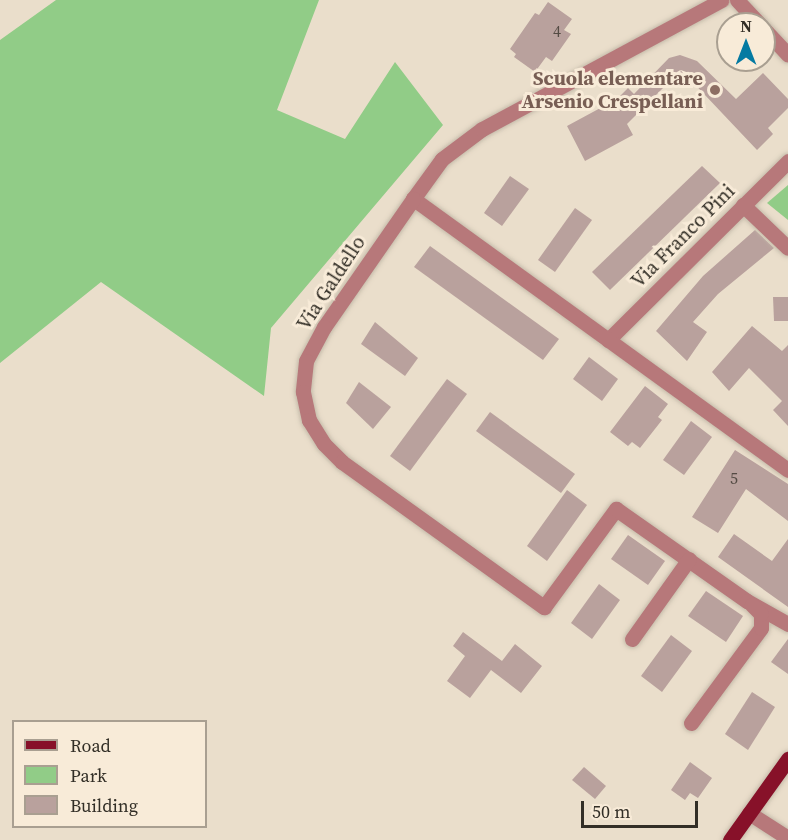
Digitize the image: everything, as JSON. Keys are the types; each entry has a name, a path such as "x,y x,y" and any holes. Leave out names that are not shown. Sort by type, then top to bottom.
{"main road":[{"path":"730,840 788,759"}],"street":[{"path":"722,0 482,129 442,159 413,199 788,470"},
{"path":"737,0 748,12"},
{"path":"776,42 788,55"},
{"name":"Via Franco Pini","path":"608,340 788,161"},
{"name":"Via Galdello","path":"413,199 324,327 306,361 305,401 309,420 324,444 342,462 544,607 616,509 747,600 788,624"},
{"path":"743,205 788,248"},
{"path":"632,639 689,560"},
{"name":"Via Galdello","path":"691,723 761,628 761,614 747,600"},
{"path":"749,813 788,838"}],"green space":[{"path":"56,0 319,0 277,110 345,139 395,62 443,125 271,328 264,396 101,282 0,363 0,40"},
{"path":"788,185 788,220 767,203"}],"building":[{"path":"548,2 572,19 564,30 571,34 552,61 546,57 535,72 514,57 516,54 510,49 535,13 539,15"},
{"name":"Scuola elementare Arsenio Crespellani","path":"680,55 697,61 736,99 763,73 788,99 788,108 768,128 773,134 757,150 687,76 675,76 627,124 633,135 585,161 567,126 617,99 628,88 634,94 669,58"},
{"path":"702,166 720,183 610,290 592,272"},
{"path":"510,176 529,189 502,226 484,213"},
{"path":"575,208 592,220 555,272 538,260"},
{"path":"755,230 774,248 718,294 693,322 707,332 687,361 656,331 703,276"},
{"path":"430,246 559,339 543,360 414,267"},
{"path":"773,297 788,297 788,321 774,321"},
{"path":"375,322 418,358 405,376 361,344"},
{"path":"752,326 782,351 788,345 788,426 773,410 782,401 749,368 729,391 712,372"},
{"path":"589,357 618,379 602,401 573,379"},
{"path":"447,379 467,394 410,471 390,456"},
{"path":"359,382 391,407 373,429 346,403"},
{"path":"645,386 668,404 658,417 662,420 640,448 632,442 628,446 610,432"},
{"path":"490,412 575,474 561,493 476,431"},
{"path":"691,421 712,437 684,475 663,460"},
{"path":"735,450 788,484 788,521 746,489 718,533 692,517"},
{"path":"567,490 587,505 547,561 527,546"},
{"path":"734,534 772,561 788,539 788,607 718,557"},
{"path":"628,535 665,561 648,585 611,559"},
{"path":"599,584 620,600 592,639 571,623"},
{"path":"706,591 743,616 726,642 688,616"},
{"path":"463,632 502,661 515,644 542,666 521,693 491,670 470,698 447,681 465,656 453,646"},
{"path":"671,635 692,651 662,692 641,676"},
{"path":"788,639 788,674 771,662"},
{"path":"752,692 775,707 748,750 725,734"},
{"path":"690,762 712,778 698,798 690,793 685,800 671,790"},
{"path":"584,767 606,786 595,799 572,780"}],"place":[{"name":"Scuola elementare Arsenio Crespellani","path":"715,90"}]}
